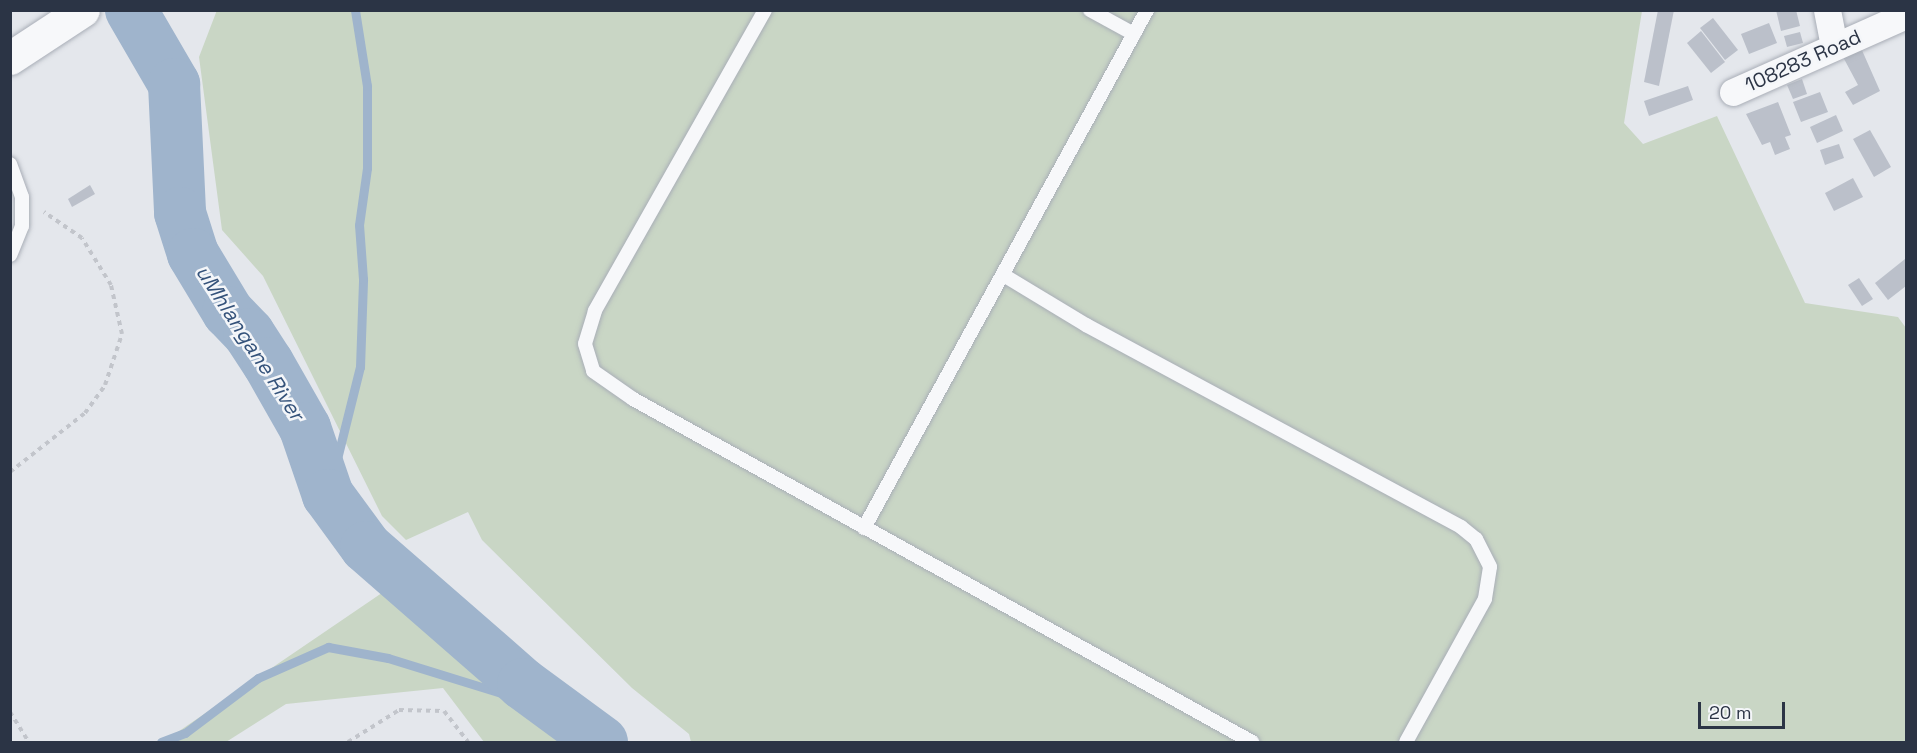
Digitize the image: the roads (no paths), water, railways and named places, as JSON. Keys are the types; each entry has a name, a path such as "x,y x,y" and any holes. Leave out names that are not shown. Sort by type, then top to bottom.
{"street":[{"path":"1827,10 1834,46"},
{"path":"10,58 80,12"},
{"name":"108283 Road","path":"1733,92 1906,15"}],"lane":[{"path":"765,10 595,310 586,331 587,358 593,371 633,399 1252,742"},
{"path":"1090,10 1134,34"},
{"path":"864,528 1005,276 1148,10"},
{"path":"10,164 22,197 22,226 10,255"},
{"path":"1005,276 1086,325 1461,527 1476,539 1490,567 1485,599 1406,742"}],"waterway":[{"name":"uMhlangane River","path":"131,10 174,84 180,213 193,254 228,312 249,334 268,363 305,428 328,495 366,547 523,684 602,742"},
{"path":"328,495 360,367 363,279 359,225 367,168 367,86 355,10"},
{"path":"161,742 185,733 258,678 328,647 388,658 559,711"}]}
